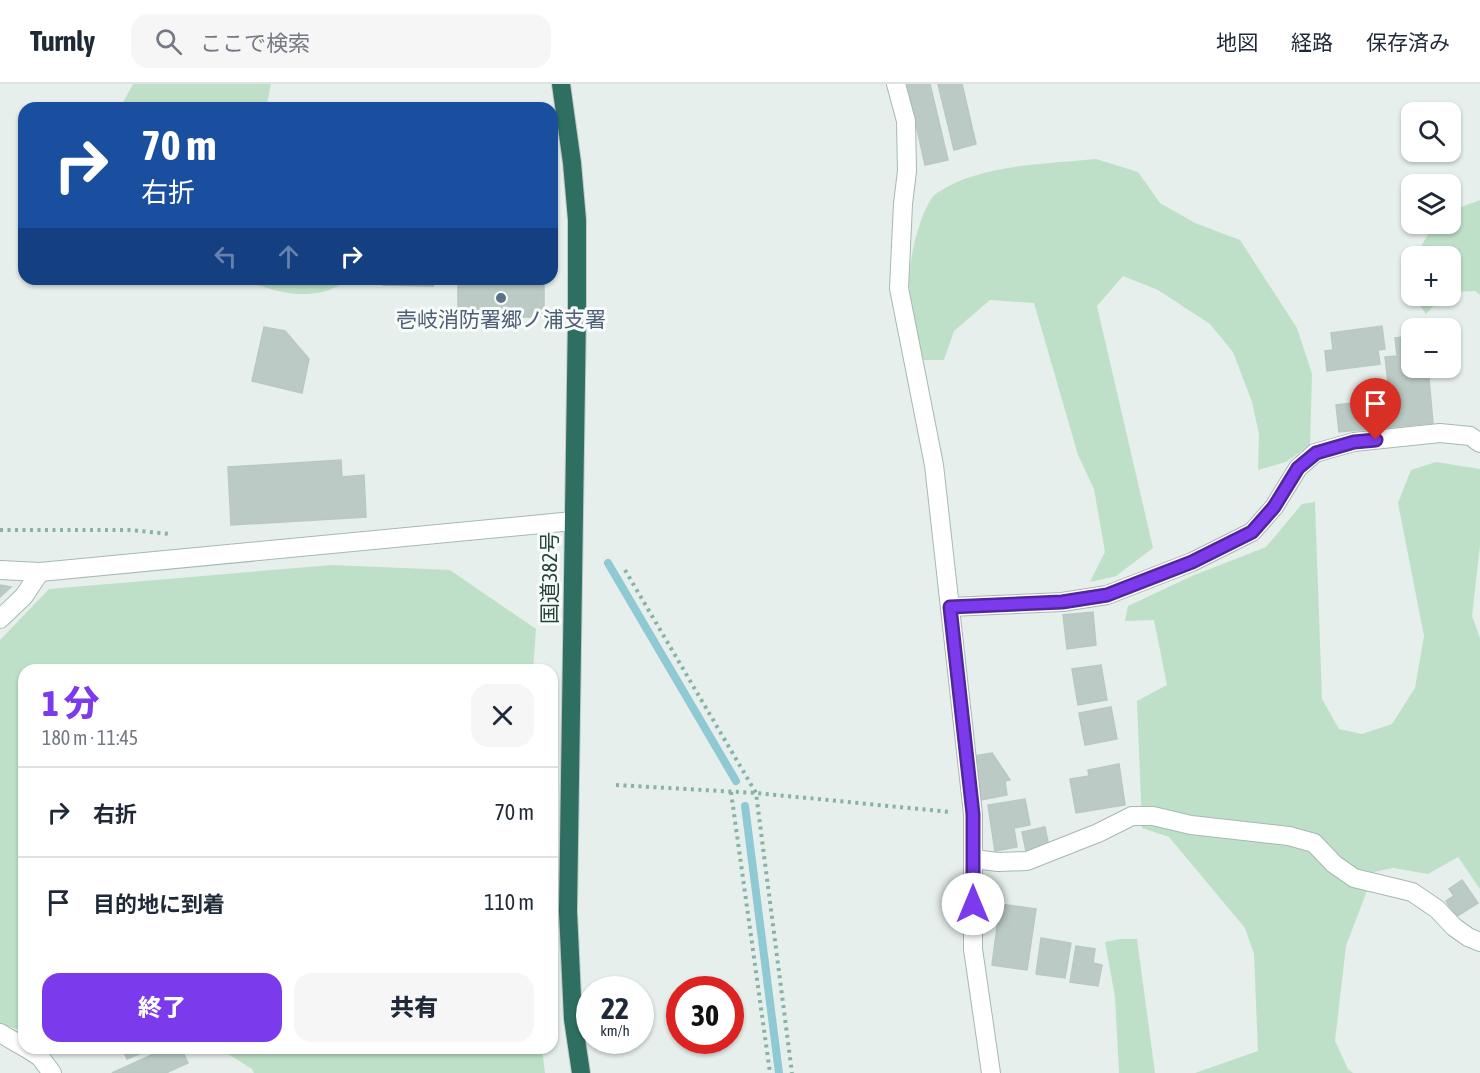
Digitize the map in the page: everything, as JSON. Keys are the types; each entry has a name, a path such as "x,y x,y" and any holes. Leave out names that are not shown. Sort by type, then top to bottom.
{"highway":[{"name":"国道382号","path":"561,84 577,220 567,911 573,1019 581,1073"}],"street":[{"path":"897,84 906,122 907,171 899,288 934,465 973,814 973,949 991,1073"},
{"path":"950,607 1062,602 1107,595 1192,562 1252,532 1274,507 1298,468 1316,453 1354,442 1440,433 1470,436 1480,443"},
{"path":"0,570 40,572 573,520"},
{"path":"0,619 24,596 40,572"},
{"path":"974,860 1027,861 1098,833 1132,816 1153,816 1191,825 1289,836 1314,843 1334,864 1354,878 1412,892 1437,909 1454,927 1480,942"},
{"path":"0,1033 18,1044"},
{"path":"35,1054 52,1073"}],"path":[{"path":"0,530 157,531 176,535 200,555"},
{"path":"626,570 756,793 792,1073"},
{"path":"616,785 756,793 973,814"},
{"path":"731,792 770,1073"}],"green space":[{"path":"133,84 271,84 267,102 123,102"},
{"path":"1096,159 1138,172 1160,203 1195,223 1240,240 1297,328 1312,374 1310,445 1286,462 1258,470 1259,434 1252,402 1233,352 1210,324 1158,290 1123,276 1097,306 1153,548 1116,576 1090,582 1105,552 1094,489 1078,455 1034,303 990,300 954,331 944,360 921,360 909,274 921,221 931,199 937,193 954,183 993,171 1035,164"},
{"path":"1480,200 1480,295 1475,291 1461,292 1461,246 1421,246 1428,234 1461,234 1461,207"},
{"path":"258,285 340,285 312,294 292,293"},
{"path":"1420,306 1434,306 1426,314"},
{"path":"1436,462 1480,469 1480,545 1472,616 1480,638 1480,889 1458,857 1428,874 1393,868 1374,872 1346,946 1335,1041 1348,1069 1353,1073 1195,1073 1258,1051 1254,954 1245,928 1169,837 1142,828 1137,701 1167,685 1154,620 1125,621 1128,606 1192,576 1266,547 1302,504 1315,502 1322,699 1339,729 1362,734 1392,724 1415,688 1424,636 1398,503 1411,470"},
{"path":"332,565 450,570 536,629 533,664 18,664 18,1030 0,1023 0,640 49,589"},
{"path":"1137,939 1155,1073 1119,1073 1115,997 1105,942"},
{"path":"228,1054 543,1054 545,1073 254,1073 252,1069"}],"building":[{"path":"907,84 930,84 948,160 925,165"},
{"path":"938,84 962,84 976,144 954,150"},
{"path":"383,285 433,285 433,286"},
{"name":"壱岐消防署郷ノ浦支署","path":"458,285 544,285 544,317 458,317"},
{"path":"1382,326 1385,349 1378,350 1380,364 1327,371 1325,351 1333,350 1331,333"},
{"path":"264,327 285,331 309,359 302,393 252,381"},
{"path":"1401,337 1401,378 1429,378 1433,423 1339,432 1336,405 1390,399 1385,357 1397,356 1395,338"},
{"path":"341,460 342,477 364,475 366,517 231,525 228,467"},
{"path":"0,585 11,587 0,597"},
{"path":"1093,612 1096,645 1067,649 1063,615"},
{"path":"1101,665 1107,700 1078,705 1072,669"},
{"path":"1111,707 1117,739 1085,745 1079,713"},
{"path":"992,753 1010,780 1005,781 1007,795 980,800 973,756"},
{"path":"1119,764 1125,805 1076,813 1070,779 1089,776 1088,770"},
{"path":"1025,799 1030,825 1014,828 1017,847 995,851 988,805"},
{"path":"1045,827 1049,847 1026,851 1022,832"},
{"path":"1462,880 1478,903 1456,917 1446,901 1454,896 1449,889"},
{"path":"1000,904 1036,909 1027,970 992,965"},
{"path":"1041,938 1071,943 1065,978 1036,974"},
{"path":"1076,946 1095,949 1093,963 1102,965 1098,986 1070,982"},
{"path":"125,1054 139,1054 127,1059"},
{"path":"154,1054 184,1054 188,1063 166,1073 112,1073"}],"waterway":[{"path":"608,563 736,781"},
{"path":"745,806 779,1073"}],"place":[{"name":"壱岐消防署郷ノ浦支署","path":"501,298"}],"route":[{"path":"973,904 973,814 950,607 1062,602 1107,595 1192,562 1252,532 1274,507 1298,468 1316,453 1354,442 1376,440"}]}
